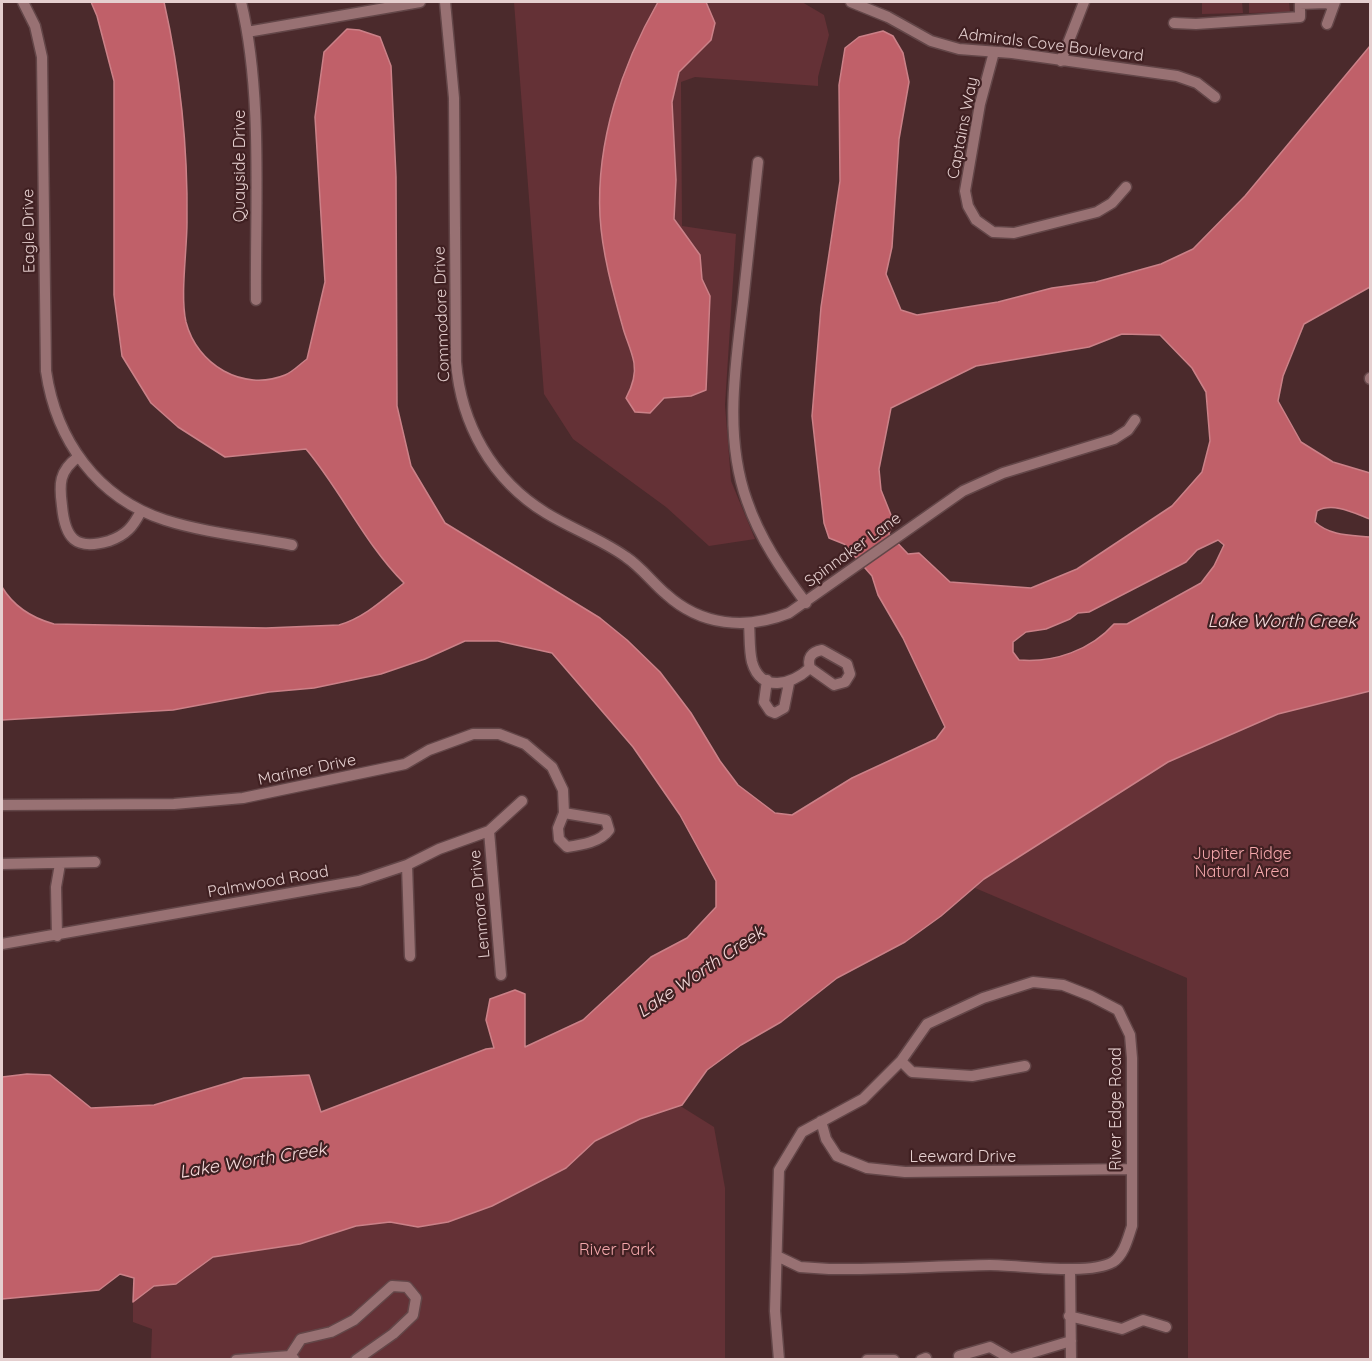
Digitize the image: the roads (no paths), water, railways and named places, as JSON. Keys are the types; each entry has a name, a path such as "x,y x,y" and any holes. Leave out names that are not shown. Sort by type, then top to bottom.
{"street":[{"name":"Eagle Drive","path":"23,2 35,26 42,57 46,371 57,420 78,457 104,486 141,511 178,524 292,545"},
{"name":"Quayside Drive","path":"241,2 254,95 256,300"},
{"path":"247,32 420,2"},
{"name":"Commodore Drive","path":"445,2 454,98 456,362 459,389 471,428 492,463 504,479 537,507 627,557 665,593 690,612 720,622 749,624 774,619 806,603"},
{"name":"Admirals Cove Boulevard","path":"851,2 894,20 931,41 959,49 1176,76 1197,83 1215,96"},
{"path":"1061,61 1084,2"},
{"path":"1174,23 1196,24 1300,17 1300,4 1334,4 1327,24"},
{"name":"Captains Way","path":"994,52 980,104 965,191 968,206 976,220 993,232 1014,233 1097,212 1112,203 1126,187"},
{"name":"Spinnaker Lane","path":"758,162 736,359 734,443 740,479 756,525 779,567 806,603 944,503 982,481 1114,439 1128,430 1135,420"},
{"path":"78,457 66,467 60,483 63,524 72,538 81,544 92,545 119,537 132,527 141,511"},
{"path":"749,624 752,661 756,671 767,680 777,684 789,683 810,668"},
{"path":"767,680 764,702 766,707 775,713 784,708 789,683"},
{"name":"Mariner Drive","path":"2,805 174,804 243,798 405,764 429,750 473,734 498,734 525,744 552,767 563,790 564,813 558,828 559,839 567,847 582,845 606,836 609,830 606,820 564,813"},
{"name":"Palmwood Road","path":"2,944 359,881 407,865 439,849 489,831 522,801"},
{"name":"Lenmore Drive","path":"489,831 501,975"},
{"path":"2,864 94,862"},
{"path":"57,936 56,887 60,864"},
{"path":"407,865 410,956"},
{"name":"River Edge Road","path":"777,1256 800,1267 829,1269 1023,1265 1070,1269 1098,1267 1114,1261 1126,1246 1132,1226 1130,1035 1118,1010 1091,996 1063,986 1033,982 983,998 927,1024 901,1060 863,1099 802,1132 779,1170 775,1311 778,1359"},
{"path":"901,1060 912,1072 972,1076 1025,1066"},
{"name":"Leeward Drive","path":"821,1121 826,1139 837,1156 867,1168 905,1172 1131,1169"},
{"path":"1070,1269 1071,1359"},
{"path":"236,1359 292,1358 301,1338 330,1332 354,1320 392,1286 407,1287 416,1298 413,1315 393,1334 356,1359"},
{"path":"1069,1316 1122,1329 1143,1320 1166,1327"},
{"path":"960,1356 990,1347 1011,1359 1071,1341"},
{"path":"867,1359 894,1359"}],"water":[{"name":"Lake Worth Creek","path":"91,2 164,2 175,57 185,138 187,222 184,311 186,322 200,351 211,362 238,377 253,380 285,375 307,359 325,282 315,117 324,52 347,29 359,30 380,37 391,66 396,177 397,406 411,466 445,523 600,618 627,640 660,672 691,713 720,761 738,785 775,813 792,815 852,778 936,739 945,727 903,638 878,595 872,576 844,544 829,538 824,523 812,416 821,307 840,181 839,85 845,48 859,37 883,31 893,36 903,53 909,82 899,139 892,247 886,274 901,310 917,315 998,302 1052,288 1096,282 1161,264 1193,249 1245,196 1370,46 1370,287 1304,324 1283,376 1278,401 1301,442 1333,462 1370,473 1370,519 1344,509 1330,508 1317,511 1315,522 1334,532 1370,537 1370,691 1278,714 1168,762 984,879 941,916 905,942 837,978 781,1022 741,1045 707,1070 682,1105 640,1119 595,1141 566,1168 492,1206 448,1222 418,1227 390,1222 356,1226 300,1244 213,1257 176,1284 154,1286 133,1302 134,1278 120,1274 99,1290 2,1299 2,1077 27,1074 50,1075 91,1108 154,1105 244,1078 309,1075 321,1112 486,1049 494,1048 486,1020 490,999 515,990 525,994 525,1047 583,1020 651,957 687,938 716,907 716,881 680,815 633,747 552,653 498,641 465,641 425,659 381,674 314,688 269,692 173,710 2,720 2,587 24,611 54,624 266,628 339,625 365,613 404,583 377,551 306,449 225,457 178,427 151,403 122,356 114,295 114,81 97,16","holes":["1122,334 1160,335 1192,368 1206,392 1210,441 1202,472 1172,506 1077,569 1031,588 950,582 919,553 908,554 889,534 893,520 881,490 879,469 891,408 976,366 1089,347","1218,540 1224,545 1214,566 1201,583 1127,624 1114,624 1083,648 1058,657 1019,660 1013,652 1013,642 1026,632 1046,629 1078,613 1089,612 1186,562 1197,550"]},
{"path":"658,2 706,2 715,23 711,40 679,72 672,102 676,180 674,219 700,255 702,279 710,296 706,390 691,396 664,398 650,413 635,412 626,398 633,381 634,363 619,314 606,258 601,230 600,188 602,160 614,104 633,51"}],"park label":[{"name":"Jupiter Ridge Natural Area","path":"1242,863"},
{"name":"River Park","path":"617,1250"}]}
